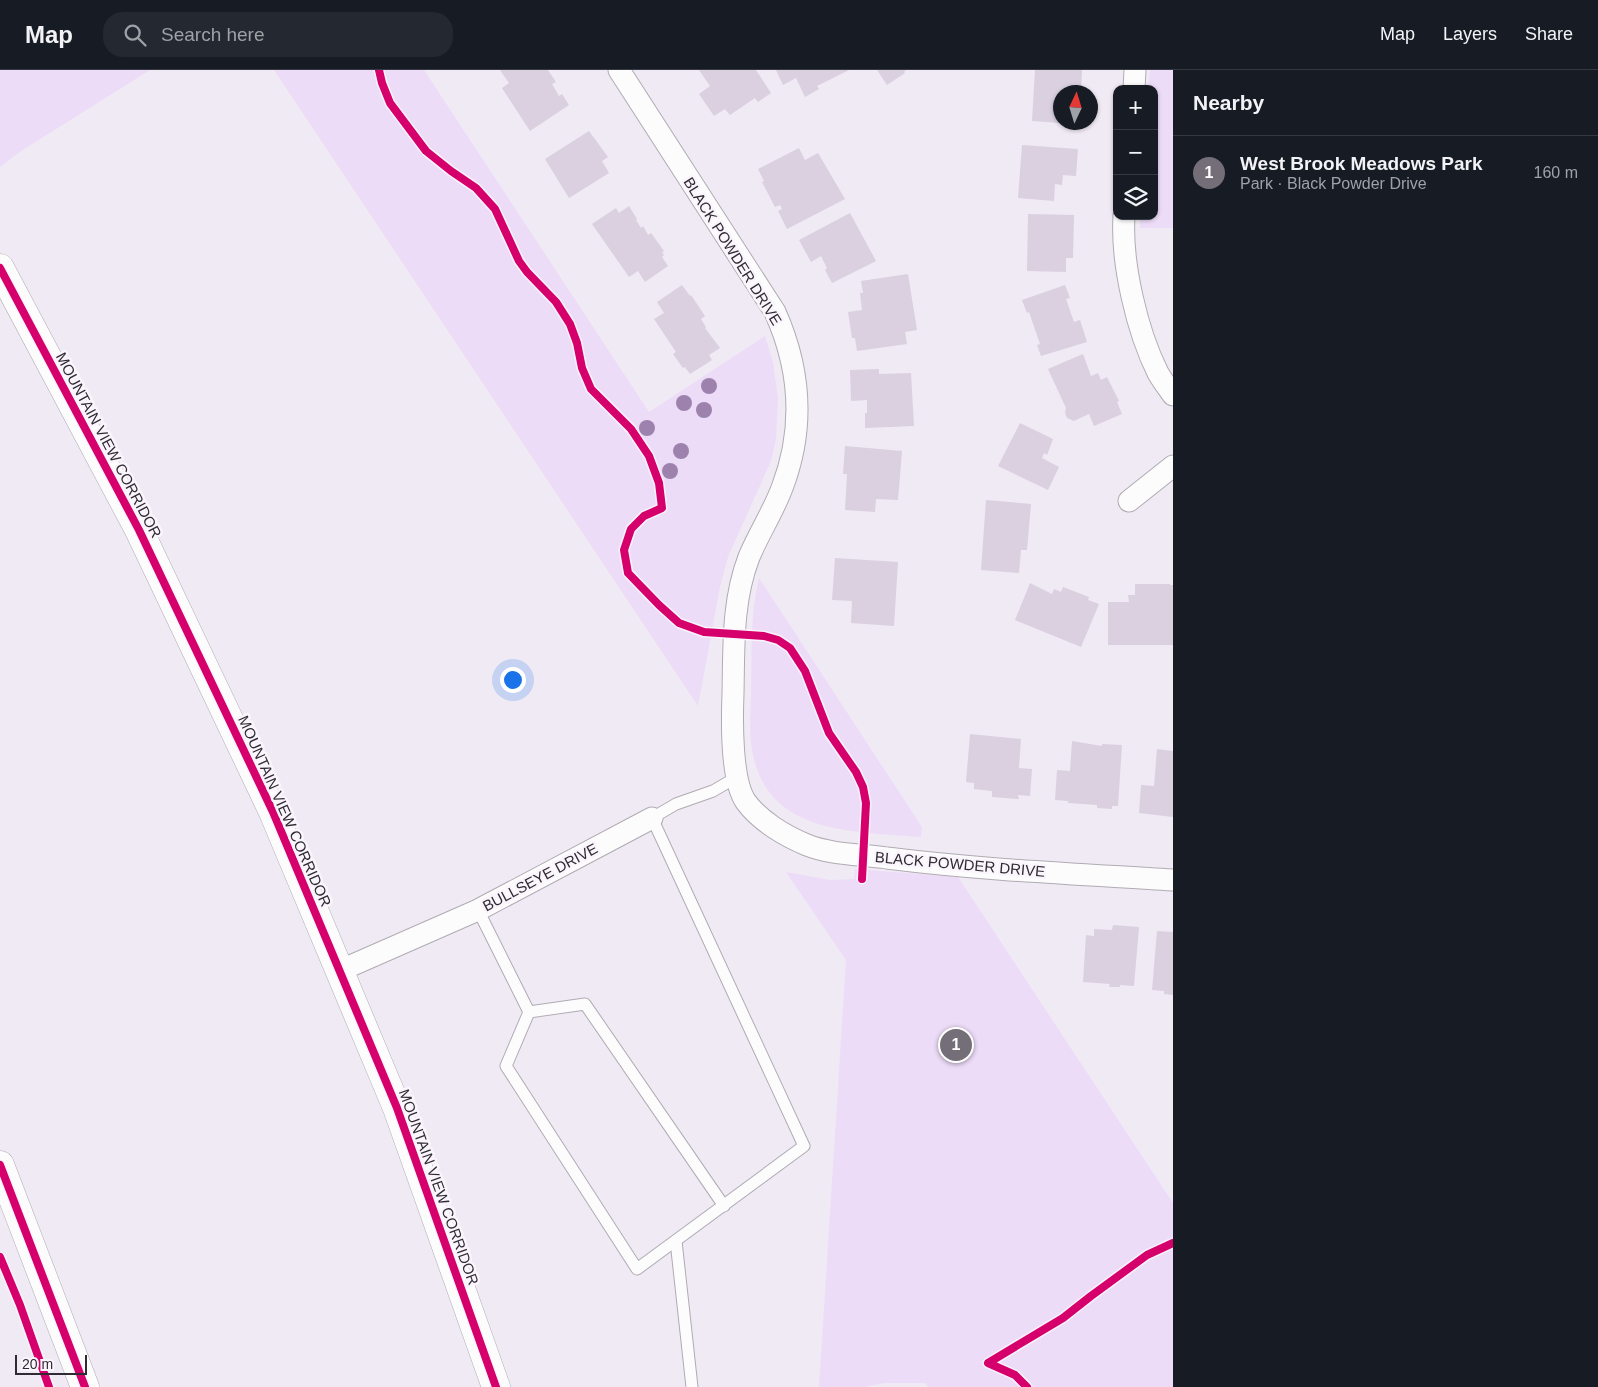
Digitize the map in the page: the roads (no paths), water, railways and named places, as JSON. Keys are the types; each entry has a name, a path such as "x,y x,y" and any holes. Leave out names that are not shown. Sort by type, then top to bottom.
{"highway":[{"name":"MOUNTAIN VIEW CORRIDOR","path":"0,268 139,530 273,812 397,1108 496,1387"},
{"path":"0,1165 85,1387"}],"street":[{"name":"BLACK POWDER DRIVE","path":"618,70 774,312 786,337 794,368 797,403 796,428 790,463 781,489 748,559 740,586 735,614 732,730 737,777 744,800 763,820 808,846 832,852 935,864 1173,880"},
{"path":"1134,85 1135,70"},
{"path":"1124,220 1126,260 1134,305 1159,373 1173,395"},
{"path":"1128,501 1173,466"},
{"name":"BULLSEYE DRIVE","path":"340,971 478,910 652,818"}],"lane":[{"name":"BULLSEYE DRIVE","path":"652,818 676,804 713,790 737,777"},
{"path":"478,910 529,1012 506,1066 637,1269 804,1146 652,818"},
{"path":"529,1012 585,1004 724,1206"},
{"path":"676,1241 692,1387"}],"place":[{"name":"West Brook Meadows Park","path":"956,1045"}]}
